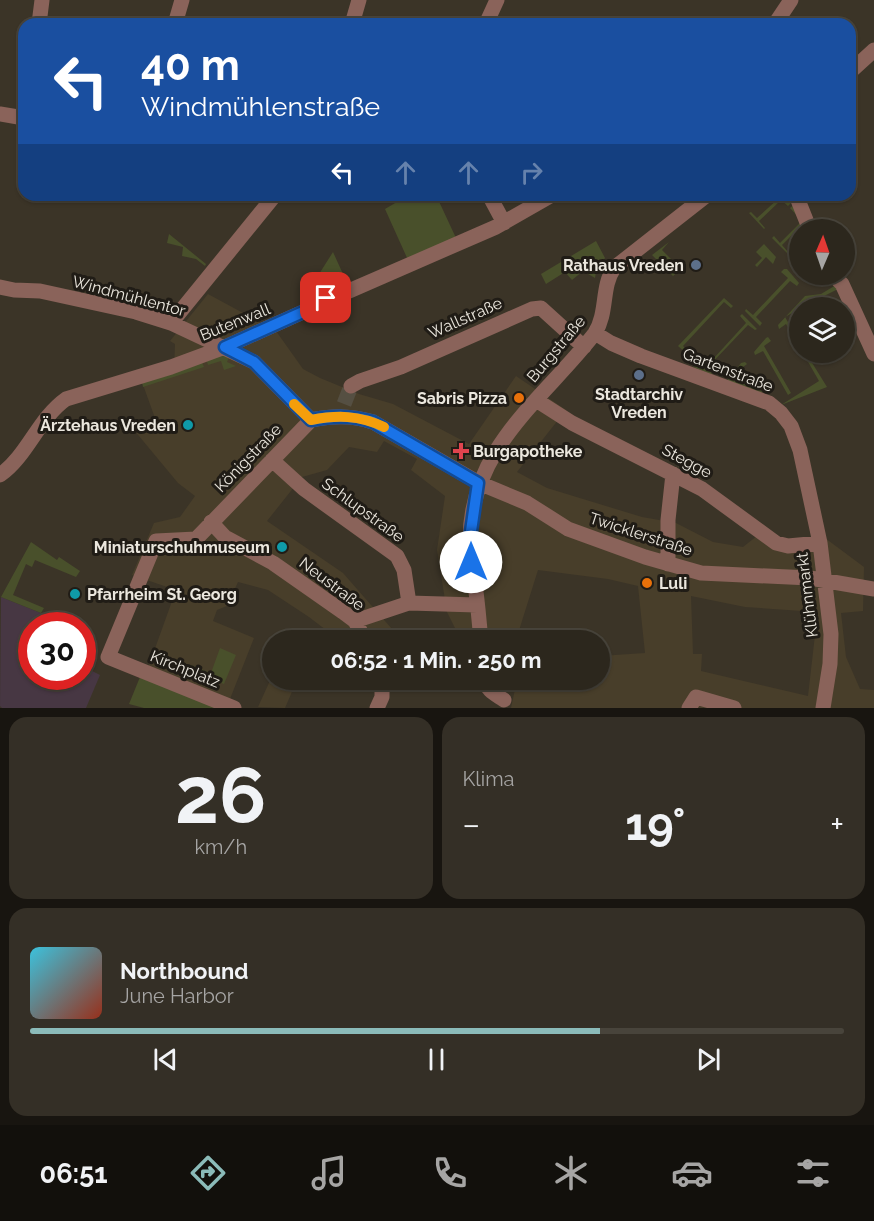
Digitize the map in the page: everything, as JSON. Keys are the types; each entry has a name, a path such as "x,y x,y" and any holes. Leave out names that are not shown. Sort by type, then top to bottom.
{"street":[{"path":"40,18 42,0"},
{"path":"177,18 182,0"},
{"path":"354,18 359,0"},
{"path":"488,18 496,0"},
{"path":"779,18 791,0"},
{"path":"856,66 874,50"},
{"path":"0,114 18,117"},
{"path":"171,323 270,201"},
{"path":"492,201 504,223"},
{"name":"Butenwall","path":"0,475 10,467 53,408 66,399 171,367 225,347 323,303 326,298 343,291 350,291 504,223 542,201"},
{"name":"Burgstraße","path":"478,483 505,437 595,333 603,318 606,283 614,267 699,201"},
{"path":"798,201 806,219"},
{"path":"840,285 874,354"},
{"name":"Windmühlentor","path":"0,287 40,291 136,312 171,323 254,362 311,420"},
{"name":"Wallstraße","path":"351,386 401,367 532,309 541,308 584,347"},
{"name":"Gartenstraße","path":"595,333 610,343 640,356 774,407 782,413 791,426 800,450 806,479"},
{"name":"Stegge","path":"536,400 572,423 711,495 776,543 788,546 820,543"},
{"name":"Twicklerstraße","path":"311,420 343,410 373,422 478,483 527,503 568,529 668,564 701,573 793,577 874,589"},
{"name":"Königstraße","path":"123,662 108,657 156,541 196,539 311,420"},
{"name":"Schlupstraße","path":"272,460 304,489 397,556 404,570 409,603"},
{"path":"668,564 668,520 673,474"},
{"name":"Klühnmarkt","path":"806,479 820,543 831,634 830,664 823,708"},
{"path":"478,483 470,538 480,630"},
{"name":"Neustraße","path":"211,522 225,537 273,563 355,621 360,630"},
{"path":"355,621 409,603 477,604"},
{"name":"Kirchplatz","path":"123,662 234,708"},
{"path":"377,708 382,697 382,690"},
{"path":"489,690 504,700"},
{"path":"693,703 734,708"}],"shaded area":[{"path":"208,294 276,331 303,369 359,394 393,404 469,444 516,376 566,410 517,472 547,488 642,517 676,523 713,542 743,547 757,536 772,547 825,538 864,567 863,611 841,613 846,657 860,689 874,690 874,708 511,708 515,690 610,690 610,655 645,653 638,586 608,579 538,570 519,630 456,630 447,612 437,550 445,496 411,470 417,459 384,441 377,452 349,447 327,470 302,477 267,521 343,573 392,629 326,630 268,590 238,582 227,606 217,610 213,621 254,638 230,699 148,668 176,590 132,575 154,523 180,517 195,496 178,483 134,430 155,418 142,382 174,371 175,344 170,341","holes":["691,596 745,607 802,611 815,635 808,696 701,671 702,654 693,654"]},
{"path":"1,597 38,612 18,612 18,690 94,690 86,708 2,708 0,706"},
{"path":"96,673 100,675 96,684"},
{"path":"266,690 293,690 285,708 258,707"}],"green space":[{"path":"399,201 439,201 456,238 408,260 385,209"},
{"path":"776,201 780,201 759,221 764,229 749,213 751,212 757,218"},
{"path":"782,201 793,201 788,206"},
{"path":"795,204 802,219 800,219 790,208"},
{"path":"169,234 206,264 205,266 196,259 182,256 183,247 167,243"},
{"path":"789,234 789,238 782,245 787,253 772,238 774,236 780,243"},
{"path":"596,241 605,258 595,278 583,271 572,280 565,272 546,284 541,274"},
{"path":"669,242 662,250 681,269 673,276 652,255"},
{"path":"764,244 776,257 773,264 766,257 757,267 755,265 762,258 756,252"},
{"path":"333,252 348,285 311,304 307,293"},
{"path":"784,269 789,271 789,282 756,317 762,323 760,326 745,311 746,309 753,315 788,278 781,272"},
{"path":"836,285 838,289 822,297 804,297 821,294"},
{"path":"724,298 733,306 731,308 724,302 683,346 689,352 687,354 678,346"},
{"path":"742,314 757,329 748,325 707,368 713,375 693,367 695,365 703,370 746,323 740,316"},
{"path":"785,317 789,329 786,324 779,329 778,325"},
{"path":"768,337 771,341 764,346 791,393 788,395 763,351 755,355 754,352"},
{"path":"218,353 230,355 227,362 236,366 224,370 221,361 208,365 206,358"},
{"path":"201,360 204,367 143,387 142,382"},
{"path":"741,363 747,364 739,370 749,387 757,383 764,396 727,381"},
{"path":"809,363 812,363 827,387 781,405 819,381"},
{"path":"31,542 57,560 59,557 80,571 76,577 35,560 32,567 26,564 13,595 44,608 42,612 1,597"},
{"path":"220,648 236,655 224,684 192,672 188,673 191,665 211,673"},
{"path":"140,677 217,708 144,708 129,704"}],"tunnel":[{"path":"344,404 351,386"}],"slow traffic":[{"path":"294,404 311,420 341,416 357,417 384,427"}],"place":[{"name":"Rathaus Vreden","path":"696,265"},
{"name":"Stadtarchiv Vreden","path":"639,375"},
{"name":"Sabris Pizza","path":"519,398"},
{"name":"Ärztehaus Vreden","path":"188,425"},
{"name":"Burgapotheke","path":"461,451"},
{"name":"Miniaturschuhmuseum","path":"282,547"},
{"name":"Luli","path":"647,583"},
{"name":"Pfarrheim St. Georg","path":"75,594"}],"route":[{"path":"326,298 323,303 225,347 254,362 311,420 341,416 357,417 373,422 456,468 478,483 470,538 471,562"}]}
